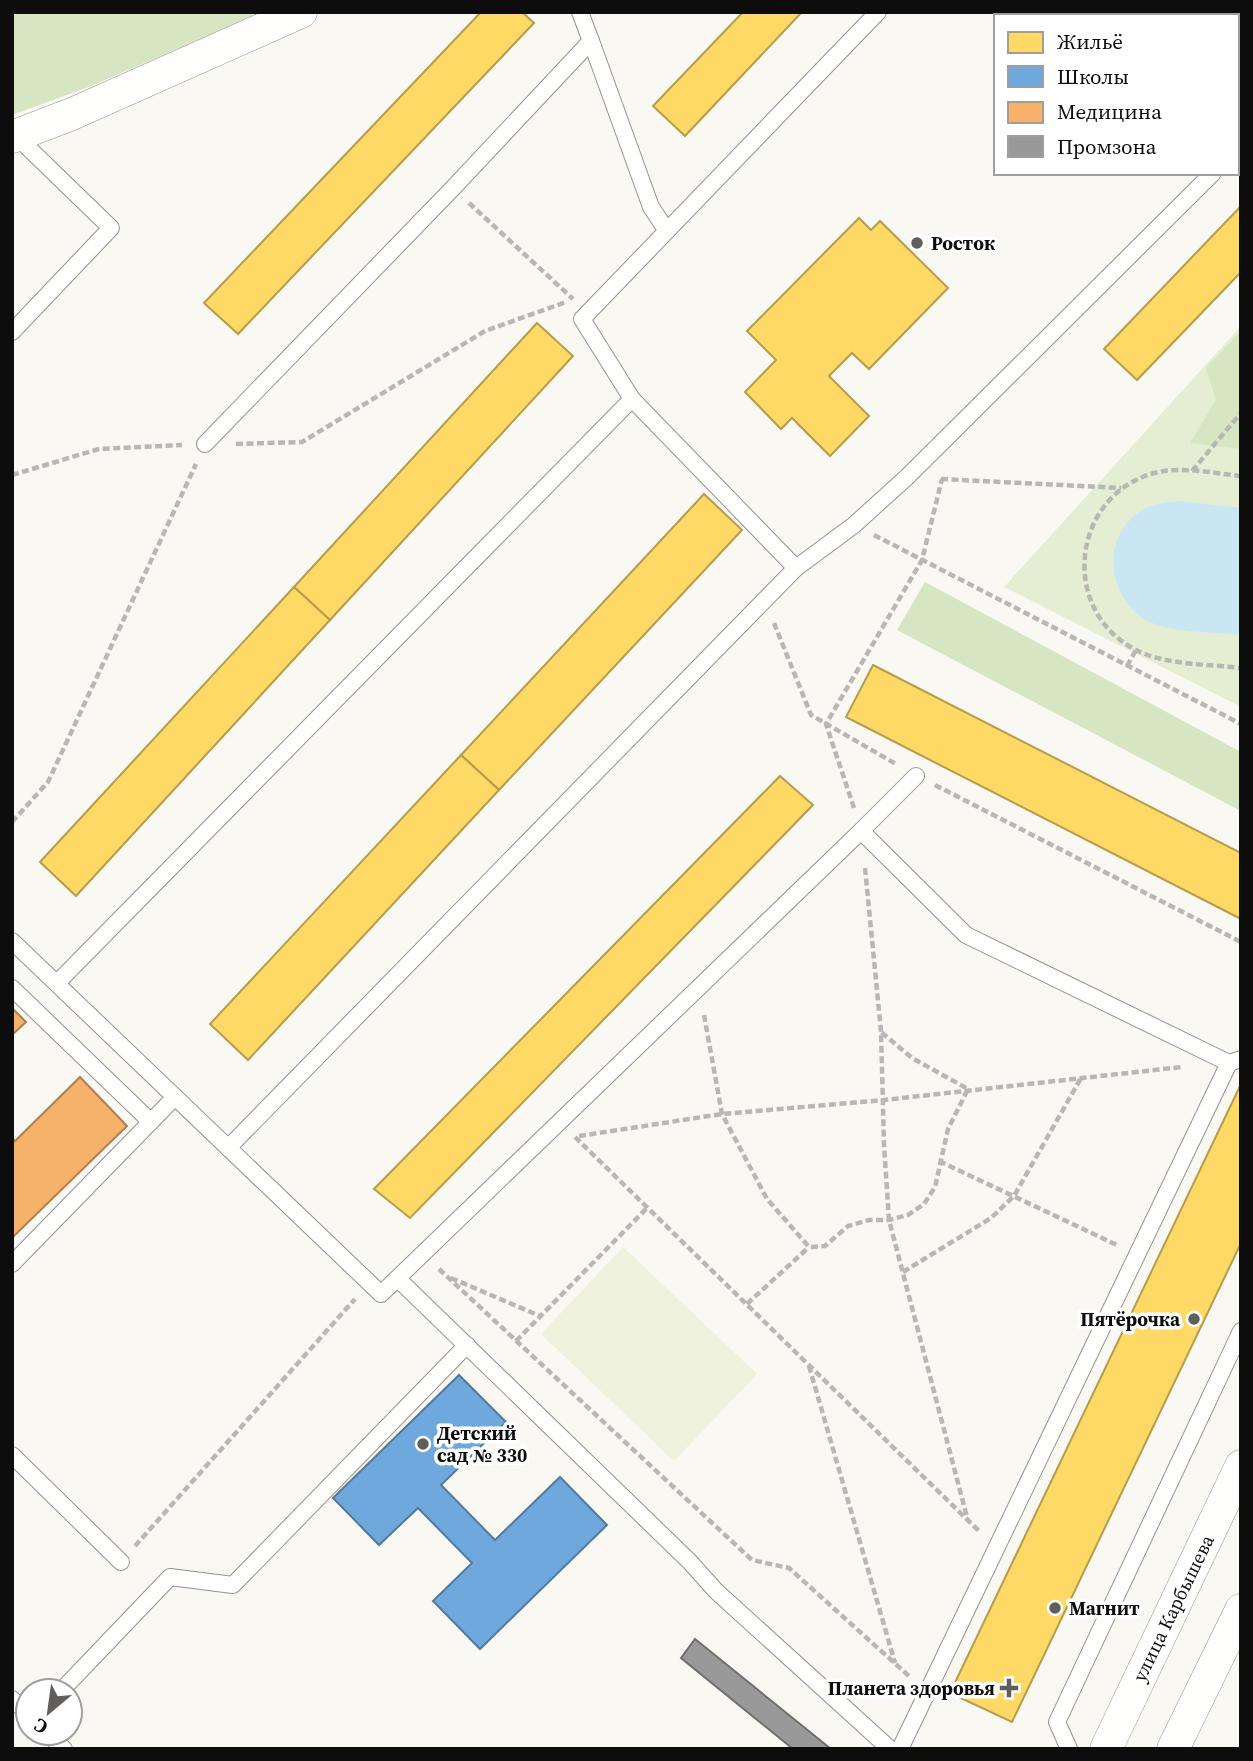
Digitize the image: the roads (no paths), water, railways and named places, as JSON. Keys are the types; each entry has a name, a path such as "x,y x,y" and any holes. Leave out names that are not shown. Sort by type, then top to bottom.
{"street":[{"path":"14,136 72,114 300,12"},
{"name":"улица Карбышева","path":"1106,1749 1241,1466"},
{"path":"1173,1749 1241,1610"}],"lane":[{"path":"580,12 651,207 667,231"},
{"path":"796,568 632,399 582,319 878,12"},
{"path":"205,444 591,41"},
{"path":"12,332 111,228 14,136"},
{"path":"228,1148 796,568 854,525 907,477 1211,175"},
{"path":"57,983 632,399"},
{"path":"12,941 381,1294 916,776"},
{"path":"861,831 966,935 1235,1061 1137,1254 900,1749"},
{"path":"12,988 151,1122"},
{"path":"12,1264 175,1097"},
{"path":"398,1279 681,1552 716,1591 890,1749"},
{"path":"1069,1749 1057,1721 1241,1331"},
{"path":"74,1677 170,1577 233,1585 467,1345"},
{"path":"12,1455 121,1562"}],"water":[{"path":"1180,501 1241,508 1241,635 1179,630 1156,624 1132,609 1122,596 1116,581 1114,564 1120,533 1130,520 1144,509"}],"place":[{"name":"Росток","path":"917,243"},
{"name":"Пятёрочка","path":"1194,1319"},
{"name":"Детский сад № 330","path":"423,1444"},
{"name":"Магнит","path":"1055,1608"},
{"name":"Планета здоровья","path":"1009,1688"}]}
